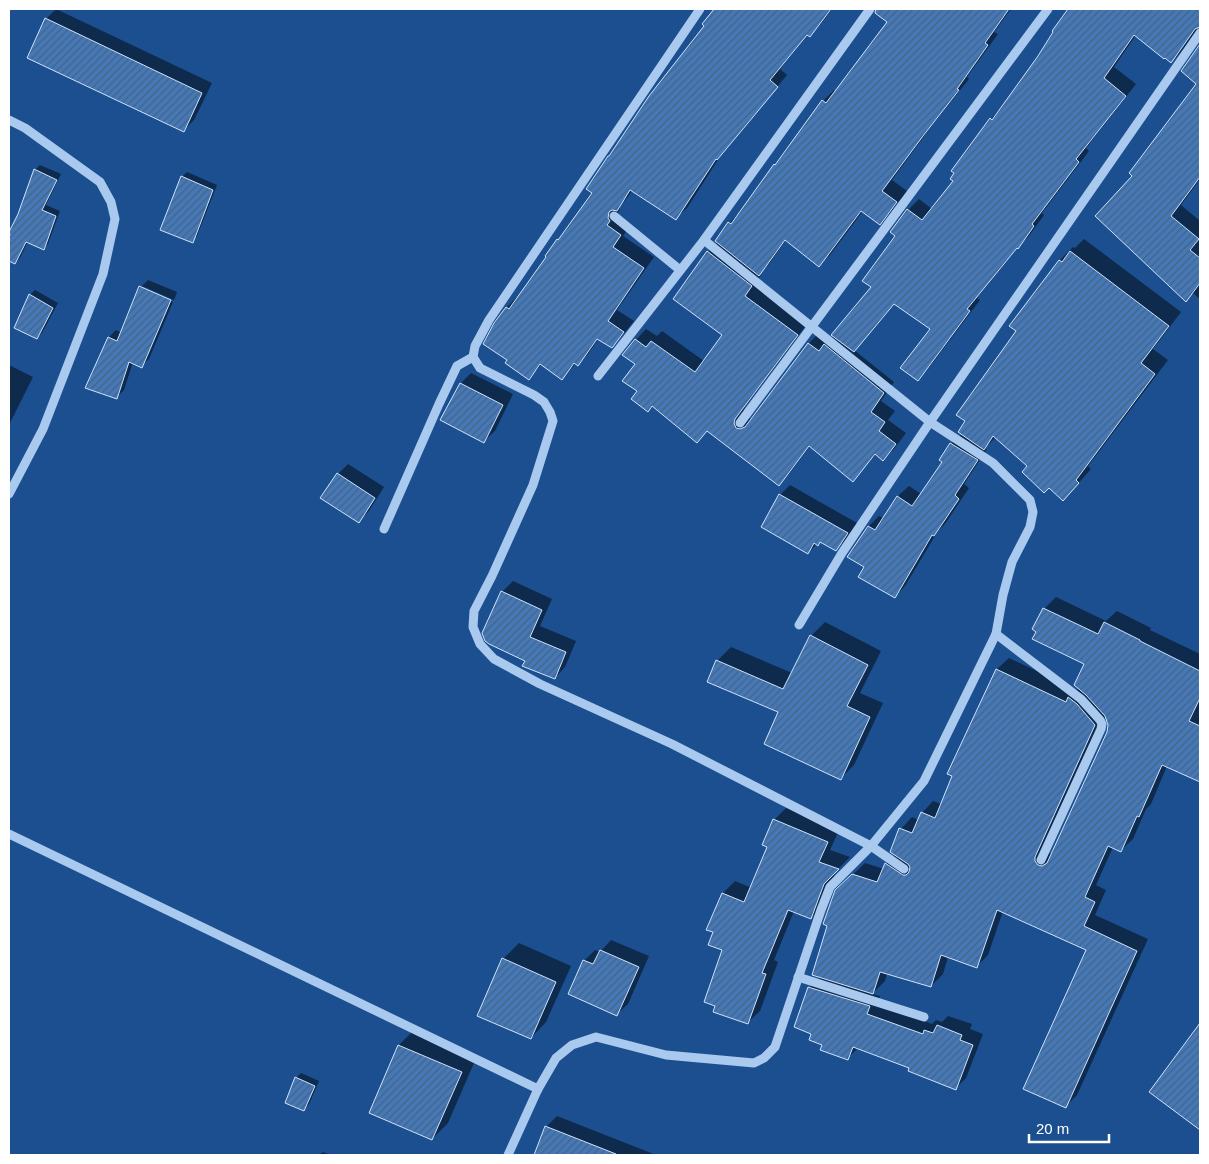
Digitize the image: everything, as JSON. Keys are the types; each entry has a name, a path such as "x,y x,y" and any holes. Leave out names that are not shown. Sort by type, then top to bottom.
{"street":[{"path":"700,9 489,320 475,346 473,357 480,368 544,402 553,422 533,485 474,611 473,627 480,644 494,659 540,684 672,744 871,846 904,869"},
{"path":"598,376 704,240 870,9"},
{"path":"740,423 1048,9"},
{"path":"799,625 842,552 930,422 1200,33"},
{"path":"9,120 25,128 100,182 111,202 115,219 103,274 47,420 9,494"},
{"path":"614,216 680,270"},
{"path":"508,1155 538,1089 556,1058 572,1045 596,1037 666,1055 754,1063 764,1058 775,1047 830,887 871,846 924,781 996,634 1003,595 1012,562 1030,527 1033,512 1030,500 993,463 930,422 704,240"},
{"path":"384,529 438,404 457,366 473,357"},
{"path":"996,634 1081,699 1102,724 1102,729 1041,860"},
{"path":"9,834 538,1089"},
{"path":"798,978 924,1017"}],"building":[{"path":"714,9 831,9 810,37 807,35 770,80 778,87 716,159 676,220 630,190 617,211 612,210 609,212 608,218 610,221 607,225 621,235 613,247 644,268 608,321 624,332 612,348 597,339 578,366 574,363 562,380 540,364 529,380 505,363 507,360 483,344 494,323 506,307 509,309 557,239 592,193 586,189 649,96 704,26 702,24"},
{"path":"876,9 1009,9 985,43 988,45 957,89 959,90 882,191 897,202 880,225 861,211 819,267 785,240 759,276 715,241 728,222 731,224 822,100 826,103 887,22 875,13"},
{"path":"1068,9 1200,9 1200,27 1195,29 1171,63 1134,35 1104,78 1126,96 1076,159 1079,162 1032,224 1034,226 1018,249 967,309 970,311 918,381 900,368 930,329 894,304 854,352 831,335 871,287 862,281 895,236 890,232 907,209 922,220 953,181 950,179 954,173 951,171 990,118 992,120 1038,56 1052,31"},
{"path":"45,18 202,93 184,132 27,58"},
{"path":"1200,44 1200,177 1171,216 1199,239 1190,250 1200,258 1200,283 1186,302 1095,216 1132,176 1129,173 1196,84 1181,71"},
{"path":"34,169 57,180 42,210 56,216 44,250 26,242 15,264 9,261 9,232 18,214"},
{"path":"181,176 213,190 193,243 160,230"},
{"path":"707,251 752,286 745,296 798,335 735,419 736,428 745,427 808,343 819,351 824,344 884,393 871,412 885,422 879,431 896,444 883,461 875,454 853,482 809,446 779,486 707,431 697,443 652,406 648,412 631,399 637,391 622,381 635,364 622,355 635,339 646,347 651,341 695,372 722,335 673,299"},
{"path":"1070,251 1169,326 1141,363 1155,374 1076,480 1079,483 1063,501 1049,488 1044,493 1022,472 1027,466 993,436 984,450 958,432 965,421 956,415 1016,331 1009,326 1059,260 1062,262"},
{"path":"139,286 171,300 142,368 129,362 117,399 85,388 108,337 117,341"},
{"path":"29,294 53,308 37,339 14,328"},
{"path":"460,383 503,405 484,443 440,420"},
{"path":"950,443 978,460 955,495 959,499 934,536 932,535 895,598 858,577 864,567 847,557 868,526 875,530 897,496 912,506 942,462 939,460"},
{"path":"337,473 375,498 359,523 320,498"},
{"path":"779,494 848,533 836,551 820,542 818,546 814,543 808,554 761,527"},
{"path":"501,591 542,610 530,637 566,652 555,679 522,666 525,661 485,641 482,633"},
{"path":"1043,608 1098,634 1104,622 1200,671 1200,698 1189,721 1200,726 1200,782 1162,765 1121,852 1108,846 1085,897 1095,902 1084,926 1137,951 1066,1108 1023,1089 1086,950 997,910 977,968 941,955 931,987 880,972 873,994 812,975 827,926 823,924 835,890 852,874 877,882 885,863 903,875 909,872 910,867 908,864 890,852 899,828 912,833 921,812 935,818 952,776 947,774 996,669 1066,702 1068,697 1077,704 1095,725 1035,857 1038,865 1042,866 1047,863 1107,732 1108,725 1105,716 1074,685 1084,664 1032,639 1036,632 1032,629"},
{"path":"810,635 868,665 847,706 870,717 841,780 764,744 778,712 707,682 716,660 783,689"},
{"path":"773,819 828,842 819,862 839,869 824,884 811,919 788,910 762,973 766,974 748,1024 713,1012 715,1006 704,1002 722,950 708,945 713,932 706,930 722,893 744,902 767,847 762,845"},
{"path":"600,950 639,967 617,1016 568,994 583,960 593,964"},
{"path":"502,958 556,982 531,1039 477,1016"},
{"path":"808,987 870,1006 867,1014 923,1034 924,1030 933,1033 937,1025 962,1035 960,1040 973,1045 956,1090 908,1071 909,1068 853,1047 848,1060 820,1050 822,1045 809,1040 811,1034 794,1027"},
{"path":"1200,1023 1200,1130 1149,1092"},
{"path":"398,1045 462,1072 432,1140 369,1113"},
{"path":"295,1077 315,1086 304,1111 285,1103"},
{"path":"545,1126 616,1154 534,1155"}]}
